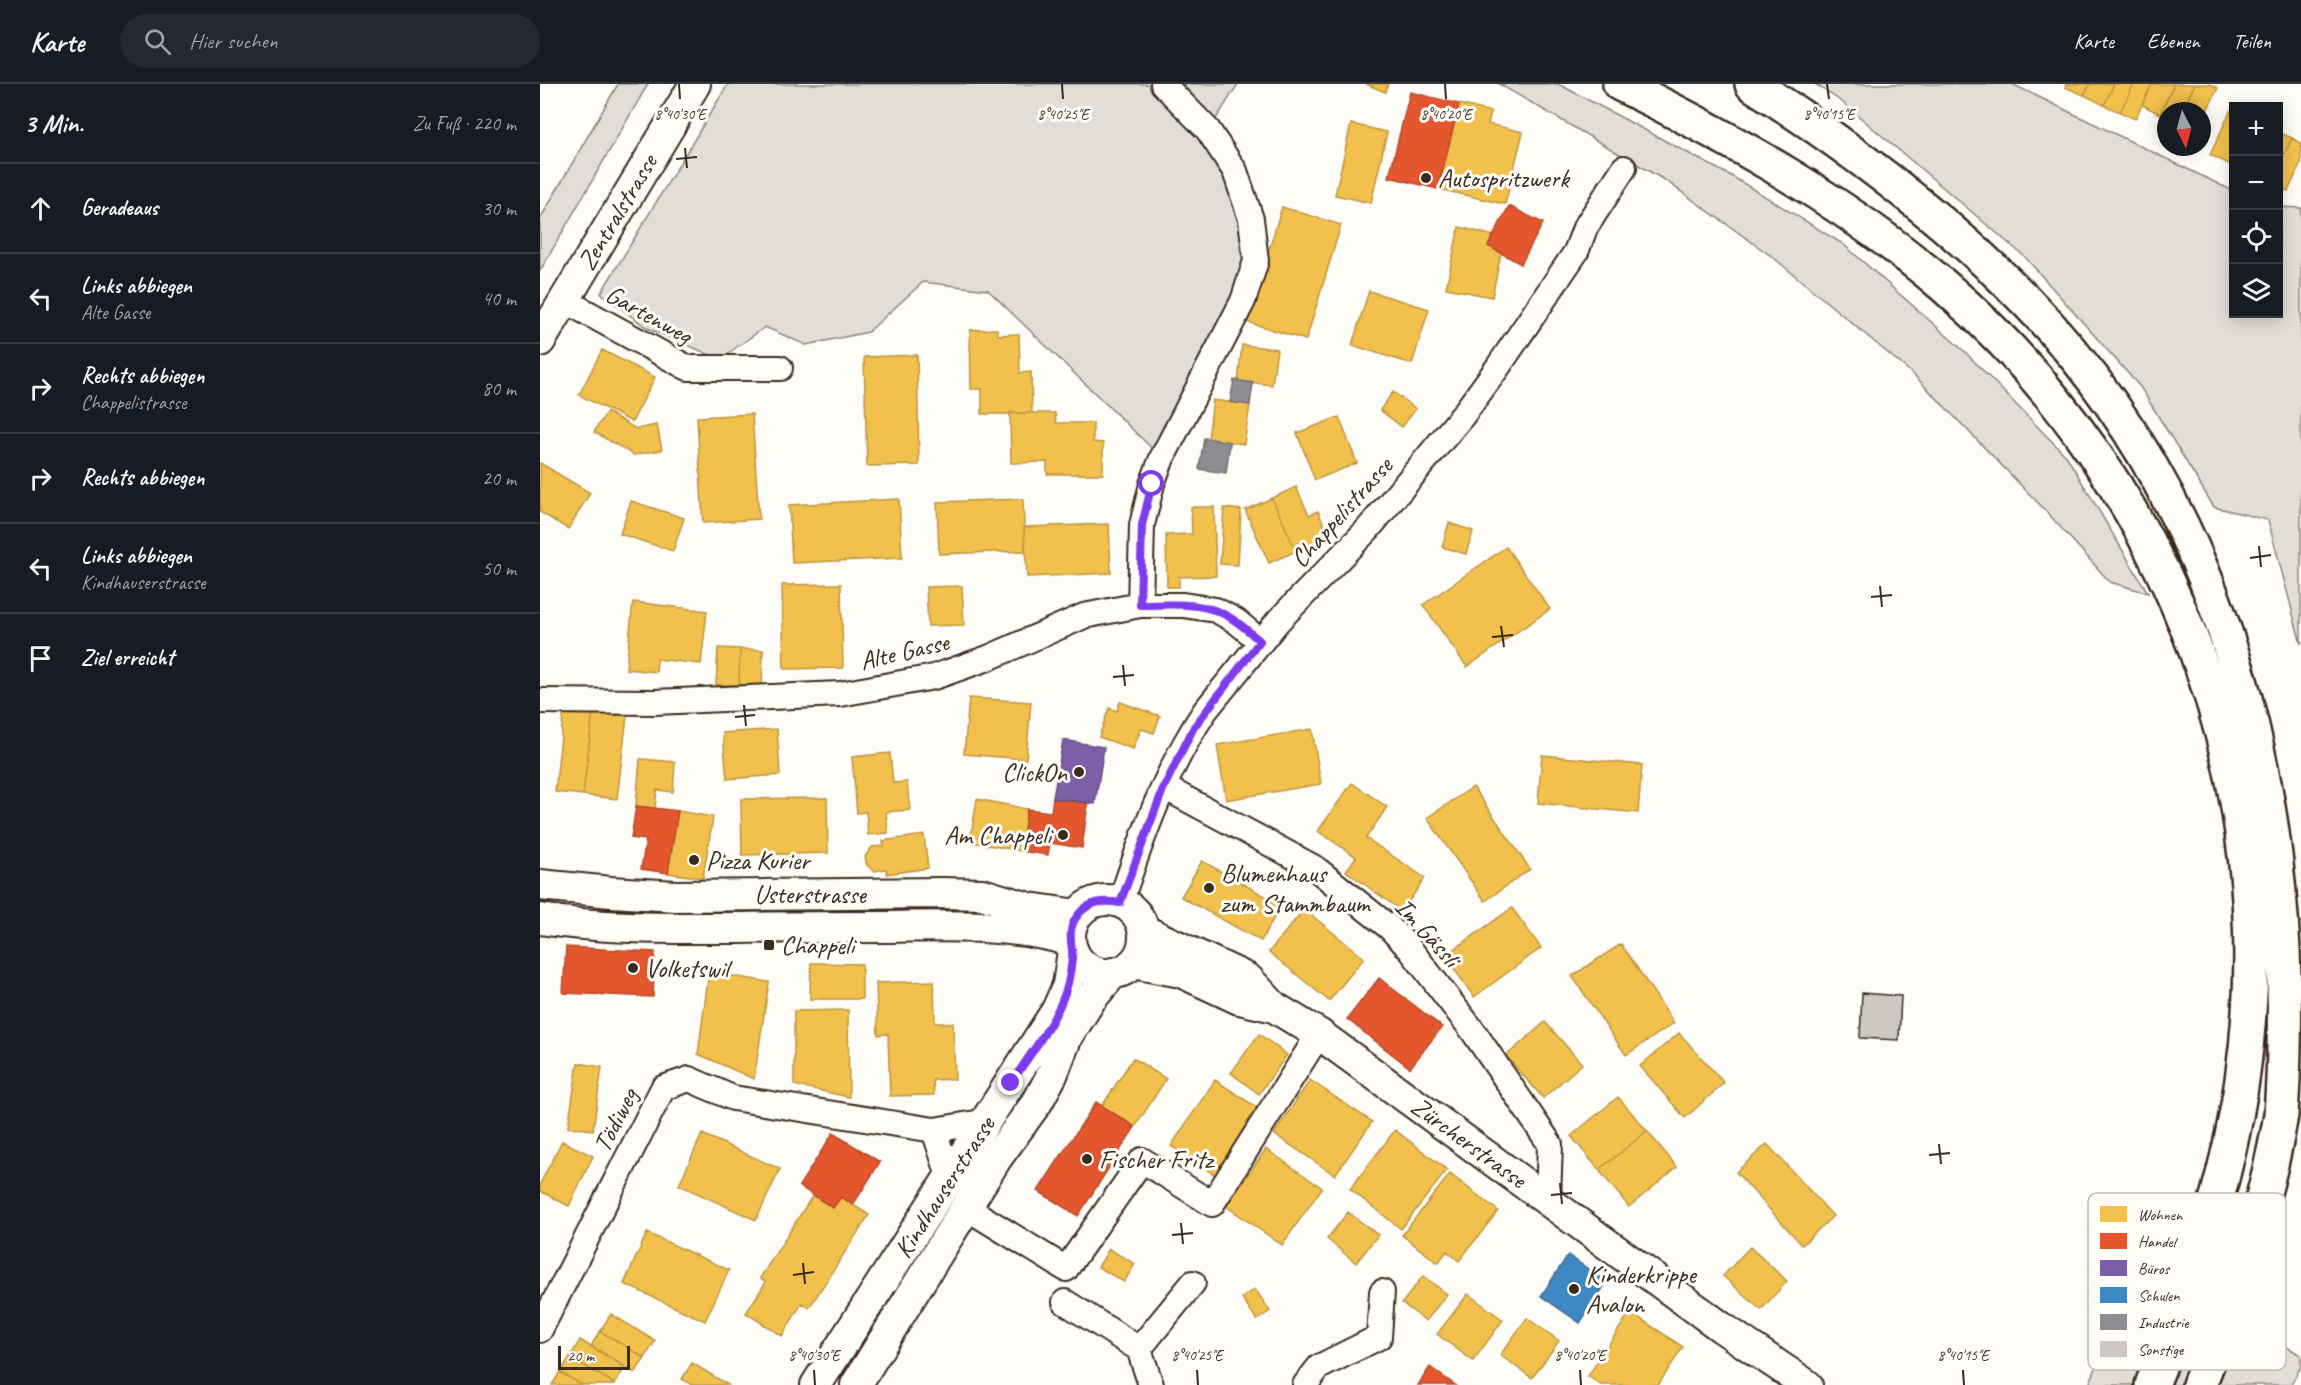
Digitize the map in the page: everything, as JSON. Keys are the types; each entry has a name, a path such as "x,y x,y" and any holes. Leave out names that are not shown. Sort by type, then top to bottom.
{"highway":[{"path":"1620,84 1700,124 1845,210 1918,265 1969,309 2015,355 2077,429 2132,511 2176,598 2210,692 2234,784 2248,883 2250,982 2242,1079 2218,1193"},
{"path":"1752,84 1843,146 1929,213 1988,264 2057,335 2100,386 2160,474 2204,556 2234,623 2267,730 2280,785 2293,889 2294,1001 2285,1093 2264,1193"},
{"path":"2152,1385 2158,1370"},
{"path":"2199,1385 2205,1370"}],"main road":[{"name":"Zentralstrasse","path":"540,341 695,84"},
{"name":"Usterstrasse","path":"540,885 676,896 982,894 1029,908 1073,936"},
{"path":"1108,900 1120,903 1138,918 1143,930 1140,953 1123,968 1101,974 1079,962 1073,936 1086,907 1096,902 1108,900"},
{"name":"Usterstrasse","path":"540,919 584,926 675,928 933,926 1037,931 1073,936"},
{"name":"Zürcherstrasse","path":"1143,930 1248,979 1274,1007 1319,1034 1721,1327 1807,1385"},
{"name":"Kindhauserstrasse","path":"816,1385 988,1121 1064,997 1068,986 1073,936"},
{"name":"Zürcherstrasse","path":"1123,968 1181,972 1239,999 1274,1007"},
{"name":"Kindhauserstrasse","path":"856,1385 996,1159 1038,1101 1052,1075 1066,1039 1091,999 1123,968"}],"street":[{"path":"1140,605 1142,525 1152,484 1162,458 1243,301 1256,261 1251,219 1234,171 1208,130 1163,84"},
{"name":"Chappelistrasse","path":"1120,903 1164,787 1200,719 1260,641 1368,529 1463,415 1505,358 1576,252 1585,228 1624,168"},
{"name":"Gartenweg","path":"564,300 688,368 780,368"},
{"name":"Alte Gasse","path":"540,701 654,702 840,694 934,677 988,658 1084,616 1140,605 1183,605 1216,610 1236,621 1260,641"},
{"name":"Im Gässli","path":"1164,787 1315,868 1366,908 1403,942 1473,1031 1550,1144 1548,1199"},
{"path":"967,1208 1066,1269 1142,1160 1212,1204 1319,1034"},
{"name":"Tödiweg","path":"540,1330 663,1088 690,1079 733,1098 934,1130 988,1121"},
{"path":"934,1130 940,1142 950,1179"},
{"path":"1139,1349 1192,1283"},
{"path":"1305,1385 1319,1367 1378,1336 1382,1292"},
{"path":"1065,1302 1139,1349 1150,1385"}],"shaded area":[{"path":"618,84 648,84 540,271 540,219"},
{"path":"728,84 1238,84 1209,130 1256,261 1162,458 988,290 923,282 868,332 806,345 765,327 720,359 647,328 601,293"},
{"path":"1499,84 1558,84 1733,177 1843,244 1964,351 2067,457 2148,593 2110,582 2044,509 1914,375 1774,258 1666,181"},
{"path":"1815,84 2012,84 2229,189 2229,318 2283,318 2283,207 2301,208 2301,644 2268,520 2214,507 2141,388 2025,257 1842,102"},
{"path":"2286,1347 2301,1355 2301,1366 2291,1385 2089,1385 2095,1370 2286,1370"}],"building: Wohnen":[{"path":"1366,84 1388,84 1385,92"},
{"path":"2066,84 2090,84 2084,95 2065,87"},
{"path":"2090,84 2114,84 2104,105 2084,95"},
{"path":"2114,84 2134,84 2120,112 2104,105"},
{"path":"2134,84 2152,84 2135,119 2120,112"},
{"path":"2152,84 2174,84 2166,102 2157,102 2157,112 2142,105"},
{"path":"2174,84 2195,84 2186,102 2166,102"},
{"path":"2195,84 2209,84 2218,88 2211,102 2186,102"},
{"path":"1459,104 1491,112 1488,124 1523,132 1505,204 1438,189"},
{"path":"2229,114 2229,164 2211,155"},
{"path":"1351,124 1387,132 1371,203 1335,195"},
{"path":"2283,134 2292,138 2283,157"},
{"path":"2292,138 2301,143 2301,163 2288,191 2283,189 2283,157"},
{"path":"1282,207 1341,225 1306,340 1247,322"},
{"path":"1459,227 1494,236 1488,246 1501,253 1492,297 1446,288"},
{"path":"1369,291 1429,309 1412,364 1352,345"},
{"path":"997,329 998,335 1019,334 1020,373 1031,372 1032,413 982,414 982,389 971,389 970,330"},
{"path":"1242,345 1277,349 1272,385 1238,381"},
{"path":"602,350 655,377 632,422 579,395"},
{"path":"917,355 919,465 867,466 864,357"},
{"path":"1393,392 1416,409 1402,427 1380,410"},
{"path":"1213,400 1250,405 1244,444 1208,439"},
{"path":"607,412 636,429 657,425 662,450 634,455 594,432"},
{"path":"1010,413 1055,413 1056,423 1093,423 1093,442 1103,443 1103,474 1047,474 1047,462 1011,463"},
{"path":"752,414 759,519 703,523 697,417"},
{"path":"1339,417 1357,463 1315,480 1297,433"},
{"path":"540,463 590,493 568,529 540,512"},
{"path":"1296,487 1309,515 1318,511 1329,536 1296,551 1272,498"},
{"path":"1272,498 1296,551 1269,563 1245,510"},
{"path":"899,499 902,558 792,563 789,505"},
{"path":"1023,499 1025,551 939,554 937,502"},
{"path":"631,501 684,518 673,551 620,534"},
{"path":"1191,507 1214,507 1216,576 1179,577 1179,587 1167,587 1166,535 1192,534"},
{"path":"1224,508 1241,510 1238,565 1220,564"},
{"path":"1449,523 1473,531 1466,554 1442,547"},
{"path":"1109,524 1111,573 1027,577 1024,527"},
{"path":"1506,547 1550,609 1467,667 1423,605"},
{"path":"841,584 843,668 784,669 782,585"},
{"path":"962,586 964,625 928,626 926,587"},
{"path":"633,602 707,611 701,664 657,659 656,672 626,669"},
{"path":"718,648 740,649 739,685 716,685"},
{"path":"740,649 763,650 762,686 739,685"},
{"path":"969,698 1031,702 1026,759 964,754"},
{"path":"1120,702 1160,716 1154,733 1141,729 1133,749 1099,737 1109,708 1117,711"},
{"path":"564,709 593,712 583,795 555,792"},
{"path":"593,712 627,716 617,799 583,795"},
{"path":"777,729 780,775 727,779 723,733"},
{"path":"1312,729 1321,784 1226,800 1217,745"},
{"path":"890,753 893,783 907,782 910,810 886,812 888,833 868,835 866,812 857,813 852,757"},
{"path":"1542,755 1642,765 1638,813 1538,803"},
{"path":"640,759 675,762 673,792 657,790 655,808 636,806"},
{"path":"1352,783 1387,807 1366,838 1425,878 1402,911 1346,871 1356,857 1318,831"},
{"path":"1473,787 1530,869 1485,901 1427,818"},
{"path":"827,798 828,853 742,855 741,799"},
{"path":"977,799 1027,809 1021,851 970,842"},
{"path":"678,811 713,817 703,878 668,873"},
{"path":"924,835 928,868 887,874 886,869 874,871 867,865 865,857 872,847 884,846 883,841"},
{"path":"1202,861 1281,905 1261,941 1181,897"},
{"path":"1512,908 1541,948 1474,997 1445,956"},
{"path":"1304,909 1364,958 1329,1001 1269,952"},
{"path":"1621,944 1674,1023 1626,1055 1572,976"},
{"path":"811,963 862,964 862,999 810,999"},
{"path":"709,972 769,982 754,1079 698,1054"},
{"path":"934,981 935,1023 953,1023 955,1079 933,1080 934,1095 890,1096 888,1034 878,1035 876,983"},
{"path":"848,1010 849,1097 794,1085 794,1011"},
{"path":"1545,1022 1582,1064 1543,1098 1506,1056"},
{"path":"1679,1033 1724,1083 1685,1118 1640,1066"},
{"path":"1259,1034 1287,1055 1259,1094 1231,1073"},
{"path":"1133,1058 1166,1079 1135,1127 1102,1106"},
{"path":"578,1063 602,1067 593,1130 568,1127"},
{"path":"1215,1080 1265,1113 1221,1179 1171,1146"},
{"path":"1310,1080 1372,1122 1335,1175 1274,1134"},
{"path":"1618,1097 1647,1131 1599,1170 1571,1136"},
{"path":"1395,1130 1447,1170 1401,1229 1350,1189"},
{"path":"1647,1131 1677,1167 1629,1207 1599,1170"},
{"path":"702,1134 780,1169 756,1220 679,1185"},
{"path":"562,1141 593,1156 569,1206 540,1191 540,1184"},
{"path":"1767,1144 1833,1216 1802,1245 1736,1172"},
{"path":"1266,1149 1322,1188 1282,1245 1226,1206"},
{"path":"1450,1174 1498,1211 1459,1261 1447,1251 1438,1263 1402,1235"},
{"path":"813,1195 833,1208 841,1197 869,1215 809,1308 802,1303 782,1336 746,1313 766,1282 760,1278"},
{"path":"1348,1212 1378,1235 1356,1263 1327,1239"},
{"path":"647,1233 729,1270 705,1321 624,1284"},
{"path":"1750,1247 1787,1281 1761,1310 1723,1276"},
{"path":"1109,1249 1135,1264 1124,1282 1098,1267"},
{"path":"1423,1276 1447,1294 1426,1321 1402,1303"},
{"path":"1255,1289 1270,1311 1257,1320 1242,1298"},
{"path":"1468,1294 1503,1320 1473,1361 1437,1334"},
{"path":"1630,1312 1683,1347 1658,1385 1601,1385 1588,1376"},
{"path":"611,1314 655,1341 645,1358 600,1331"},
{"path":"1527,1318 1559,1341 1532,1378 1500,1355"},
{"path":"600,1331 645,1358 635,1373 591,1346"},
{"path":"580,1340 625,1367 615,1384 570,1357"},
{"path":"570,1357 615,1384 582,1385 560,1372"},
{"path":"692,1363 728,1385 692,1385 682,1379"},
{"path":"560,1372 582,1385 552,1385"}],"building: Handel":[{"path":"1410,92 1459,104 1438,189 1389,177"},
{"path":"1509,206 1543,223 1521,264 1488,246"},
{"path":"1053,798 1088,803 1082,848 1050,843 1048,855 1021,851 1027,809 1051,812"},
{"path":"636,806 678,811 668,873 641,869 646,840 631,838"},
{"path":"566,947 655,952 653,997 563,993"},
{"path":"1379,978 1442,1027 1410,1068 1347,1019"},
{"name":"Fischer Fritz","path":"1096,1102 1135,1127 1078,1216 1038,1191"},
{"path":"833,1133 880,1162 853,1205 841,1197 833,1208 799,1186"},
{"path":"1430,1367 1455,1385 1418,1385"}],"building: Büros":[{"name":"ClickOn","path":"1063,740 1104,747 1095,804 1053,798"}],"building: Schulen":[{"name":"Kinderkrippe Avalon","path":"1568,1255 1607,1282 1580,1323 1541,1296"}],"building: Industrie":[{"path":"1234,380 1253,383 1250,405 1230,402"},
{"path":"1204,438 1230,442 1226,473 1199,469"}],"building: Sonstige":[{"path":"1862,993 1901,996 1899,1040 1860,1038"}],"place":[{"name":"Autospritzwerk","path":"1426,178"},
{"name":"ClickOn","path":"1079,772"},
{"name":"Am Chappeli","path":"1063,835"},
{"name":"Pizza Kurier","path":"694,860"},
{"name":"Blumenhaus zum Stammbaum","path":"1209,888"},
{"name":"Chappeli","path":"769,945"},
{"name":"Volketswil","path":"633,968"},
{"name":"Fischer Fritz","path":"1087,1159"},
{"name":"Kinderkrippe Avalon","path":"1574,1289"}],"route":[{"path":"1011,1083 1064,997 1070,972 1072,923 1086,907 1096,902 1108,900 1120,903 1164,787 1194,727 1260,641 1236,621 1216,610 1183,605 1140,605 1142,525 1152,484"}]}
